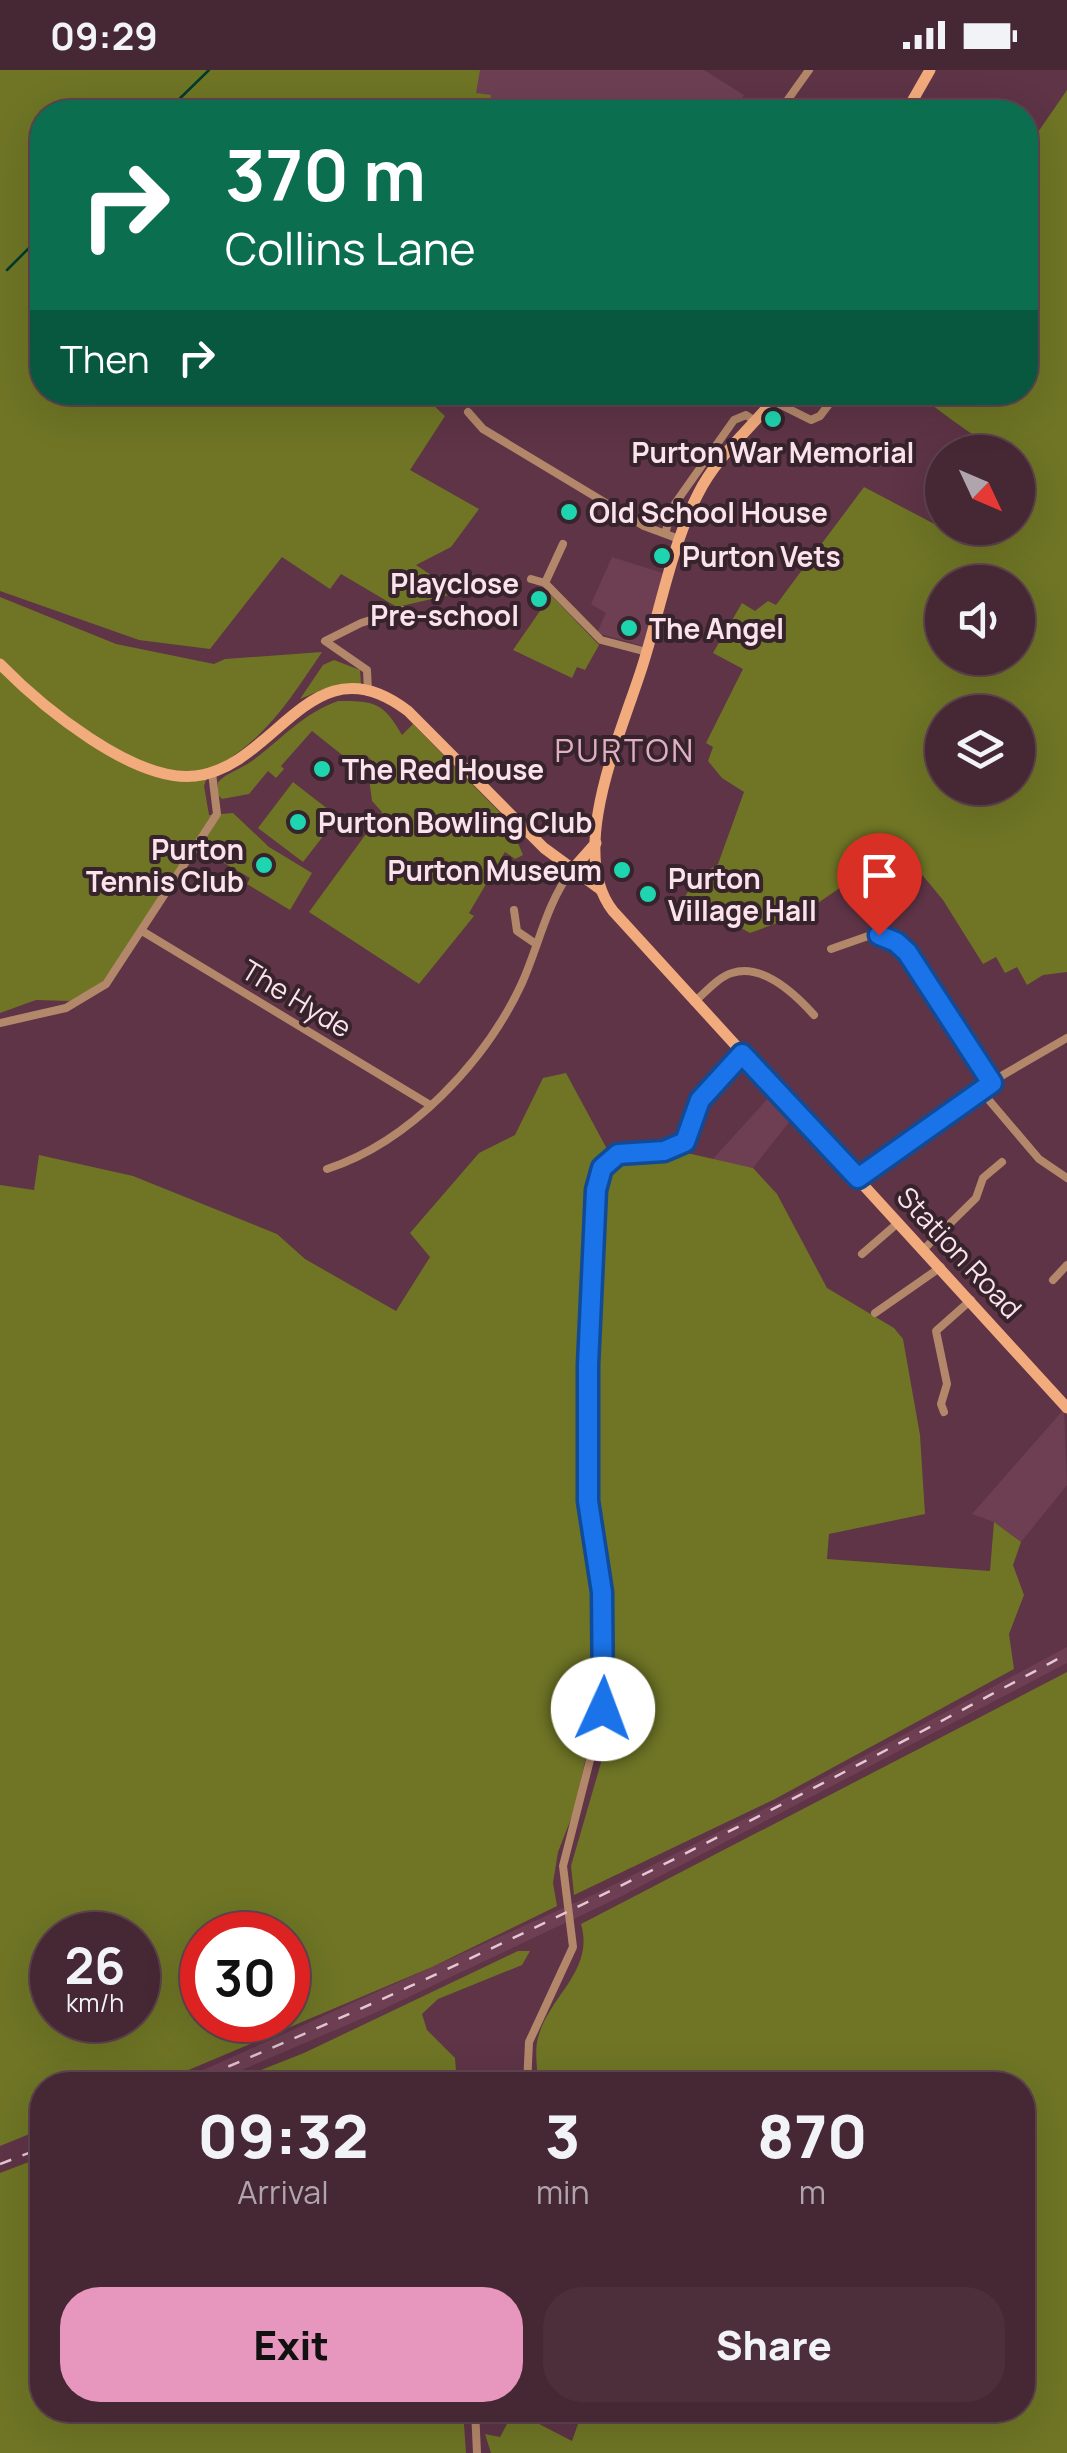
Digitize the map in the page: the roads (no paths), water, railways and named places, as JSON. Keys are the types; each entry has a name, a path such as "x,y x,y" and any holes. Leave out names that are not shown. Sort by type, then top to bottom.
{"street":[{"path":"788,100 809,70"},
{"path":"913,100 930,70"},
{"path":"600,889 596,843 615,740 681,540 709,475 769,405"},
{"path":"788,405 811,420 828,405"},
{"path":"468,412 483,429 644,526 666,530 681,540"},
{"path":"666,530 674,505 734,420 746,414 755,421"},
{"path":"545,583 563,544"},
{"path":"531,579 545,583 601,640 647,652"},
{"path":"368,692 367,670 325,642 361,623 402,610"},
{"path":"0,664 37,698 132,762 169,775 212,773 243,758 313,698 339,690 368,692 408,711 490,796 571,871 600,889"},
{"path":"0,1023 38,1018 86,1000 116,971 217,814 212,773"},
{"path":"327,1169 382,1144 430,1105 504,1014 553,899 596,843"},
{"name":"Station Road","path":"600,889 612,911 1067,1408"},
{"path":"514,910 517,931 536,944"},
{"name":"The Hyde","path":"142,930 430,1105"},
{"path":"832,950 871,936 896,942 992,1083"},
{"path":"694,1002 727,974 743,972 784,986 814,1015"},
{"path":"858,1178 992,1083 1067,1038"},
{"path":"528,2072 529,2042 573,1947 563,1866 603,1709 602,1592 587,1472 589,1326 598,1182 605,1164 618,1154 664,1151 685,1142 700,1100 742,1054"},
{"path":"982,1092 1028,1147 1067,1178"},
{"path":"924,1249 976,1198 983,1178 1002,1162"},
{"path":"862,1254 898,1222"},
{"path":"1053,1280 1067,1265"},
{"path":"876,1314 941,1268"},
{"path":"944,1412 941,1404 948,1384 936,1331 971,1300"},
{"path":"476,2422 477,2453"}],"waterway":[{"path":"178,100 209,70"},
{"path":"7,270 30,247"}],"railway":[{"path":"215,2072 409,1987 631,1881 1067,1654"},
{"path":"0,2164 30,2153"}],"place":[{"name":"Purton War Memorial","path":"773,419"},
{"name":"Old School House","path":"569,512"},
{"name":"Purton Vets","path":"662,556"},
{"name":"Playclose Pre-school","path":"539,599"},
{"name":"The Angel","path":"629,628"},
{"name":"The Red House","path":"322,769"},
{"name":"Purton Bowling Club","path":"298,822"},
{"name":"Purton Tennis Club","path":"264,865"},
{"name":"Purton Museum","path":"622,870"},
{"name":"Purton Village Hall","path":"648,894"}],"district":[{"name":"PURTON","path":"625,750"}]}
